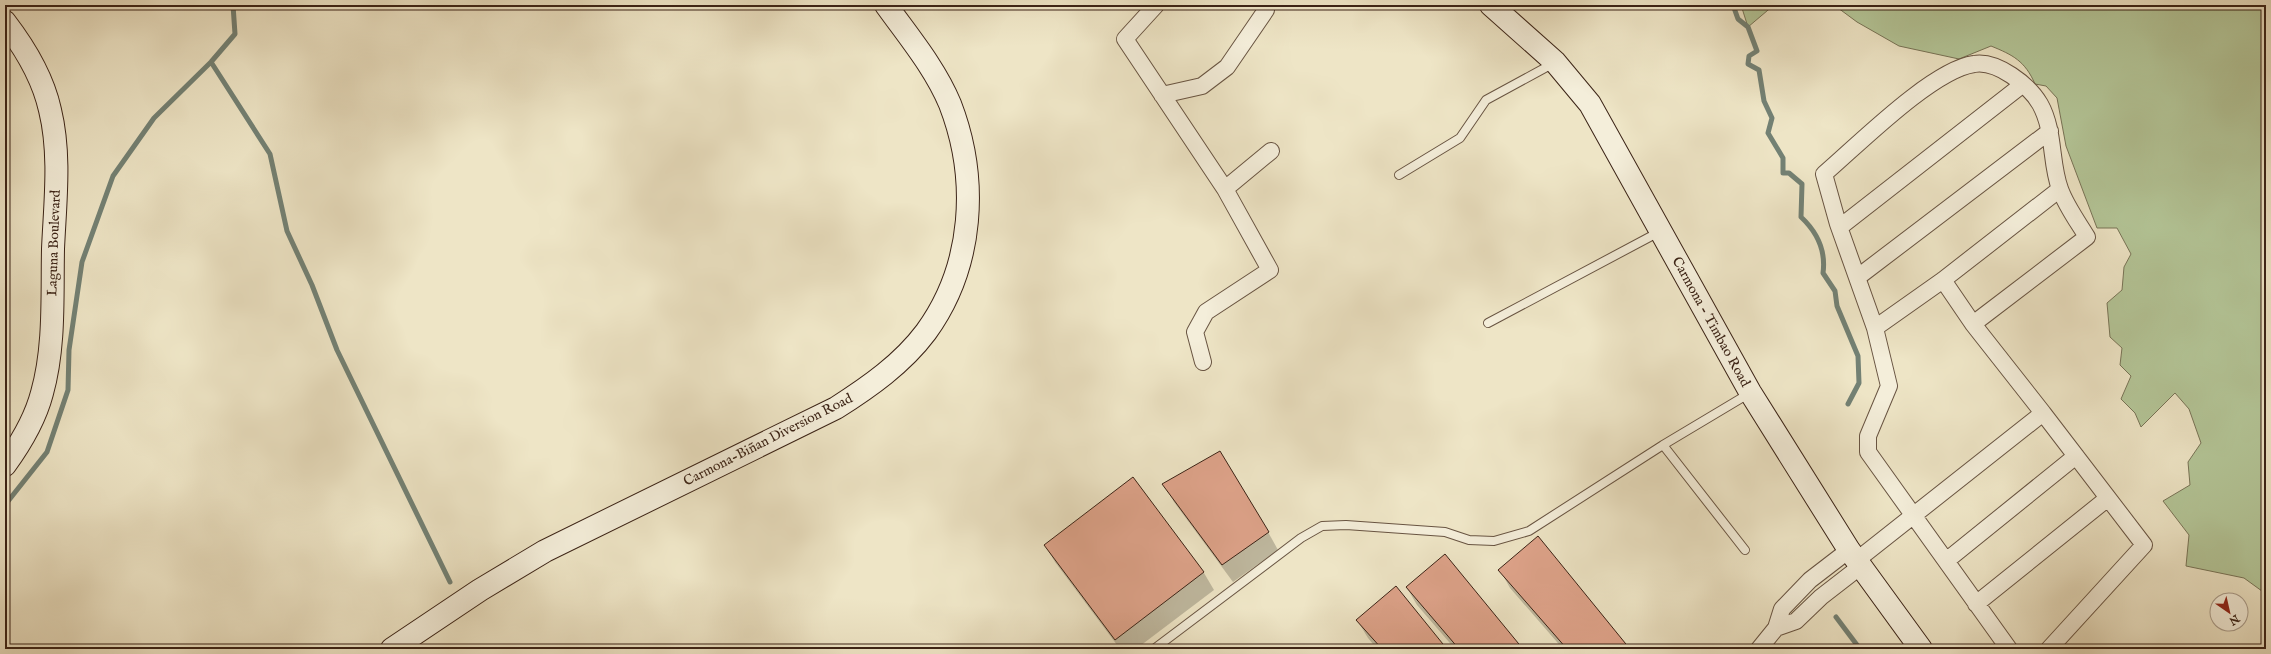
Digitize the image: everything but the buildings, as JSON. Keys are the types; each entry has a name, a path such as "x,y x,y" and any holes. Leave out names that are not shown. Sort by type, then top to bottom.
{"main road":[{"name":"Carmona-Biñan Diversion Road","path":"392,649 480,590 545,551 836,408 893,368 926,332 947,296 962,254 968,211 969,188 966,161 959,129 937,79 923,55 886,5"},
{"name":"Carmona - Timbao Road","path":"1491,5 1555,62 1590,104 1662,231 1750,392 1856,559 1922,649"},
{"name":"Laguna Boulevard","path":"5,22 30,59 44,91 54,128 56,163 51,340 46,376 32,420 25,435 5,465"}],"street":[{"path":"1156,5 1125,39 1225,189 1270,270 1206,312 1195,332 1203,362"},
{"path":"1162,95 1202,86 1227,67 1266,10"},
{"path":"1973,324 2086,237 2060,189 2050,131 2040,104 2022,85 1994,64 1974,64 1947,72 1907,102 1824,174 1840,227 1875,328 1889,386 1868,436 1868,452 2009,649"},
{"path":"1840,227 2022,85"},
{"path":"1858,277 2050,131"},
{"path":"1225,189 1271,151"},
{"path":"1875,328 1943,280 2060,189"},
{"path":"1943,280 1973,324 2144,545 2049,649"},
{"path":"1763,648 1776,628 1782,609 1810,580 1856,559 1914,516 2043,413"},
{"path":"1946,561 2076,456"},
{"path":"1976,604 2108,498"}],"lane":[{"path":"1399,175 1460,138 1486,100 1555,62"},
{"path":"1488,323 1662,231"},
{"path":"1154,649 1301,538 1322,526 1346,525 1445,532 1469,540 1494,541 1529,531 1663,445 1750,392"},
{"path":"1663,445 1745,550"}],"green space":[{"path":"1741,5 1774,5 1748,27"},
{"path":"1834,5 2266,5 2266,594 2244,578 2186,566 2189,535 2163,501 2190,485 2188,462 2201,443 2189,409 2175,393 2141,427 2135,413 2121,399 2131,376 2120,365 2122,348 2110,337 2107,303 2122,290 2124,267 2131,254 2117,228 2097,228 2066,146 2057,98 2046,86 2035,84 2022,64 2006,52 1991,46 1959,59 1899,46 1857,22"}],"waterway":[{"path":"5,505 47,452 68,390 69,350 82,262 113,176 154,118 211,62 235,34 233,5"},
{"path":"1733,5 1738,19 1748,27 1757,51 1749,56 1748,64 1759,70 1764,101 1772,118 1768,133 1783,158 1783,173 1789,173 1802,184 1801,217 1812,229 1819,242 1823,257 1823,273 1835,291 1837,306 1858,356 1859,383 1848,404"},
{"path":"211,62 270,154 287,231 312,285 337,350 450,582"},
{"path":"1836,617 1860,649"}]}
